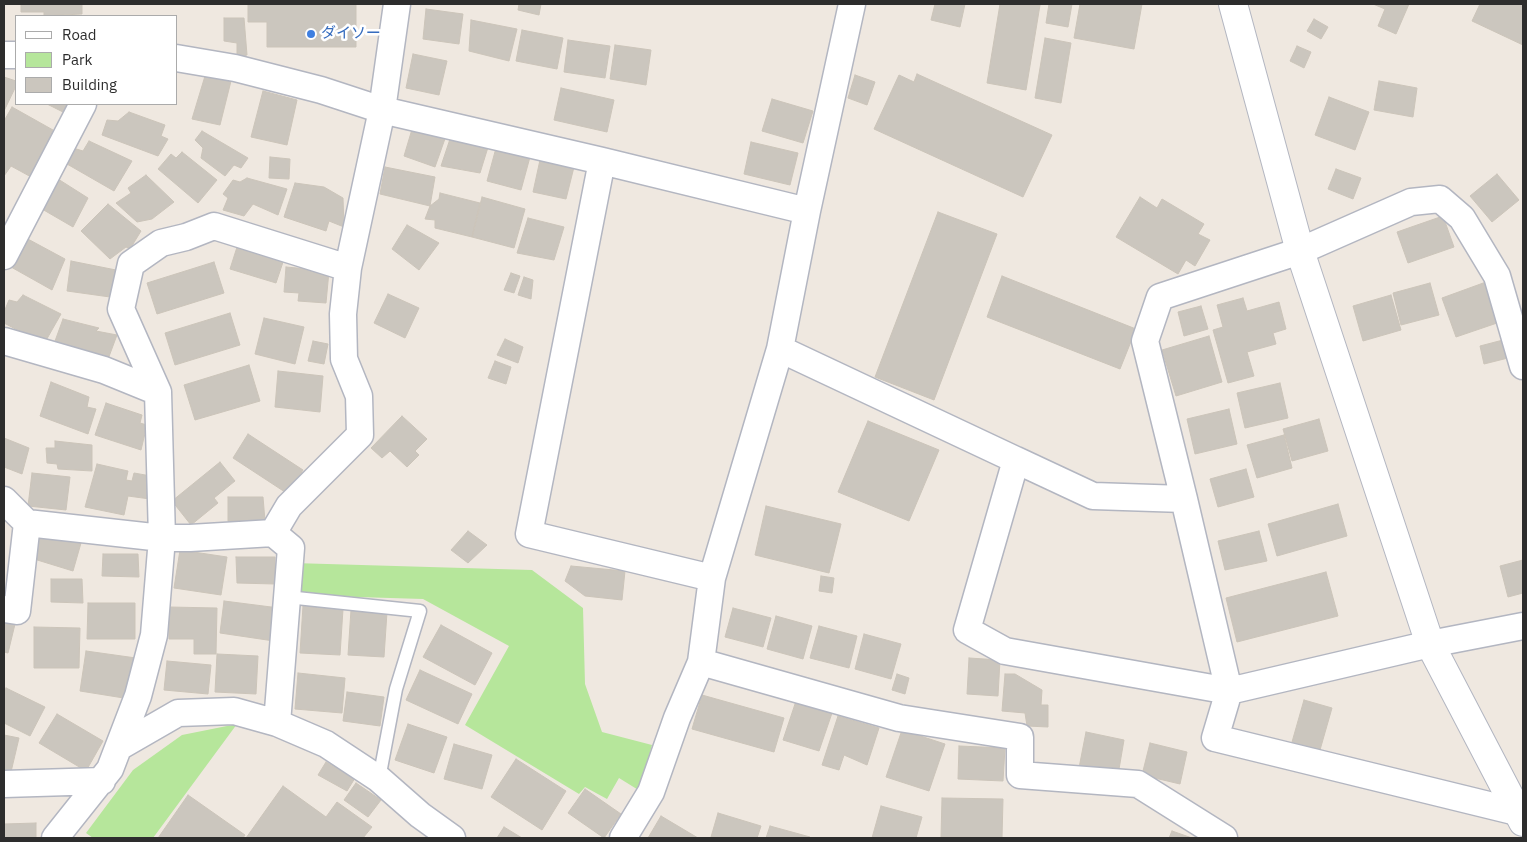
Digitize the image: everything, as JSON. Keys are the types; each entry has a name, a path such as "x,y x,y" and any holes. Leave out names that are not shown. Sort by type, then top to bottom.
{"street":[{"path":"273,534 289,506 360,435 359,396 344,359 343,314 348,268 382,110 397,4"},
{"path":"624,838 651,792 677,718 701,662 712,578 780,349 807,211 852,4"},
{"path":"1233,4 1300,251 1430,644 1521,814"},
{"path":"178,58 235,68 321,90 382,110 602,160 807,211"},
{"path":"4,256 82,105"},
{"path":"602,160 530,534 712,578"},
{"path":"1521,814 1215,738 1229,691 1145,341 1160,297 1300,251 1411,202 1440,199 1462,218 1498,276 1523,366"},
{"path":"55,838 110,769 138,696 154,634 162,538 158,392 122,309 131,264 161,243 186,238 214,226 348,268"},
{"path":"4,341 104,370 158,392"},
{"path":"780,349 1093,496 1184,499"},
{"path":"1016,460 967,630 1005,651 1229,691 1430,644 1523,626"},
{"path":"4,500 27,523 162,538 273,534 291,548 277,723"},
{"path":"4,609 17,612 27,523"},
{"path":"701,662 899,718 1020,737 1020,775 1138,784 1224,838"},
{"path":"119,747 178,713 234,710 277,723 326,744 379,779 420,815 452,838"},
{"path":"4,784 102,781"}],"lane":[{"path":"287,596 420,611 396,688 379,779"}],"green space":[{"path":"293,563 532,570 583,608 585,684 602,732 652,745 640,791 619,778 607,799 585,787 579,794 465,725 509,646 423,599 292,595"},
{"path":"237,724 153,838 93,838 86,833 133,770 182,735"}],"building":[{"path":"21,4 82,4 82,14 44,15 44,12 21,12"},
{"name":"ダイソー","path":"248,4 356,4 356,47 267,47 267,22 248,22"},
{"path":"519,4 541,4 539,15 518,10"},
{"path":"935,4 965,4 960,27 931,20"},
{"path":"1000,4 1040,5 1026,90 987,83"},
{"path":"1049,4 1072,4 1068,27 1046,23"},
{"path":"1080,4 1142,4 1134,49 1074,38"},
{"path":"1373,4 1409,4 1396,34 1378,26 1385,9"},
{"path":"1480,4 1523,4 1523,45 1472,21"},
{"path":"426,9 463,14 459,44 423,39"},
{"path":"224,18 244,18 247,55 237,58 237,43 224,41"},
{"path":"1314,19 1328,27 1321,39 1307,31"},
{"path":"471,20 517,29 509,61 469,51"},
{"path":"522,30 563,38 557,69 516,61"},
{"path":"1045,38 1071,43 1061,103 1035,98"},
{"path":"568,40 610,46 605,78 564,72"},
{"path":"615,45 651,50 646,85 610,79"},
{"path":"1297,46 1311,52 1304,68 1290,61"},
{"path":"413,54 447,61 439,95 406,88"},
{"path":"917,74 1052,135 1023,197 874,129 899,75 914,82"},
{"path":"855,75 875,82 867,105 848,98"},
{"path":"205,76 231,81 220,125 192,119"},
{"path":"4,77 15,81 15,88 4,111"},
{"path":"1379,81 1417,88 1413,117 1374,110"},
{"path":"561,88 614,100 607,132 554,120"},
{"path":"263,91 297,100 287,145 251,137"},
{"path":"1329,97 1369,112 1355,150 1315,135"},
{"path":"772,99 813,111 803,143 762,131"},
{"path":"49,105 66,105 63,112"},
{"path":"12,107 53,130 33,178 11,166 4,176 4,121"},
{"path":"129,112 165,125 161,136 168,139 158,156 102,135 107,120 118,121"},
{"path":"413,126 447,133 435,167 404,156"},
{"path":"202,131 248,158 241,168 234,165 225,176 201,158 203,148 195,140"},
{"path":"451,136 489,144 480,173 441,166"},
{"path":"89,141 132,161 114,191 67,164 73,148 83,151"},
{"path":"751,142 798,153 790,185 744,174"},
{"path":"496,148 530,157 521,190 487,181"},
{"path":"182,152 217,180 198,203 158,169 171,154 176,158"},
{"path":"270,157 290,159 289,179 269,178"},
{"path":"540,160 574,167 566,199 533,192"},
{"path":"385,167 435,177 430,206 380,194"},
{"path":"1336,169 1361,178 1353,199 1328,189"},
{"path":"1497,174 1519,200 1492,222 1470,196"},
{"path":"146,175 174,202 152,219 137,222 116,203 131,193 128,188"},
{"path":"247,178 287,189 278,215 253,204 244,216 223,210 228,198 223,194 233,180 240,182"},
{"path":"58,179 88,198 73,227 42,209"},
{"path":"295,183 324,187 343,198 344,227 329,221 326,231 284,217"},
{"path":"440,193 480,203 472,237 435,228 435,220 425,219 430,206 439,199"},
{"path":"482,197 525,209 514,248 472,237"},
{"path":"1140,197 1157,208 1162,199 1204,224 1198,234 1210,240 1195,266 1186,260 1178,274 1116,237"},
{"path":"108,204 141,231 130,249 126,247 110,259 81,231"},
{"path":"938,212 997,234 934,400 875,377"},
{"path":"1443,216 1454,247 1408,263 1397,232"},
{"path":"528,218 564,227 554,260 517,253"},
{"path":"407,225 439,243 419,270 392,249"},
{"path":"26,238 65,259 52,290 11,267"},
{"path":"238,244 284,259 276,283 230,269"},
{"path":"71,261 116,270 110,297 67,291"},
{"path":"214,262 224,293 157,314 147,283"},
{"path":"286,267 329,271 326,303 298,301 299,293 284,292"},
{"path":"511,273 520,276 514,293 504,290"},
{"path":"1002,276 1136,329 1120,369 987,317"},
{"path":"524,277 533,280 531,299 518,295"},
{"path":"1486,282 1500,322 1456,337 1442,298"},
{"path":"1430,283 1439,315 1401,325 1393,293"},
{"path":"388,294 419,308 405,338 374,323"},
{"path":"23,295 61,314 44,344 4,323 4,312 9,300 17,302"},
{"path":"1391,295 1401,330 1363,341 1353,306"},
{"path":"1243,298 1247,311 1279,302 1286,329 1273,333 1276,344 1247,352 1254,376 1228,383 1213,330 1223,327 1217,305"},
{"path":"1201,306 1208,329 1184,336 1178,312"},
{"path":"230,313 240,345 175,365 165,333"},
{"path":"264,318 304,327 295,364 255,354"},
{"path":"63,319 99,328 96,331 117,335 104,370 50,355"},
{"path":"1209,336 1222,382 1176,396 1162,350"},
{"path":"505,339 523,347 518,363 497,355"},
{"path":"1503,340 1508,358 1484,364 1480,346"},
{"path":"313,341 328,344 324,364 308,361"},
{"path":"495,361 511,367 506,384 488,378"},
{"path":"249,365 260,401 195,420 184,385"},
{"path":"278,371 323,376 320,412 275,407"},
{"path":"51,382 89,397 87,407 96,409 88,434 40,416"},
{"path":"1280,383 1288,418 1245,428 1237,393"},
{"path":"106,403 142,415 140,423 147,425 141,450 95,435"},
{"path":"1229,409 1237,444 1195,454 1187,419"},
{"path":"402,416 427,439 415,451 419,455 407,467 390,451 382,458 371,448"},
{"path":"1319,419 1328,451 1292,461 1283,429"},
{"path":"868,421 939,450 909,521 838,492"},
{"path":"248,434 303,470 288,494 233,458"},
{"path":"1284,435 1292,468 1257,478 1247,445"},
{"path":"4,438 29,448 22,474 4,467"},
{"path":"55,441 92,445 92,471 58,469 57,464 47,463 46,448 55,448"},
{"path":"220,462 235,481 214,498 218,503 191,525 172,501"},
{"path":"97,464 128,471 126,480 132,481 134,473 151,476 150,499 128,496 124,515 85,507"},
{"path":"1246,469 1254,497 1218,507 1210,479"},
{"path":"32,473 70,477 66,510 28,506"},
{"path":"228,497 263,497 265,521 228,521"},
{"path":"1338,504 1347,536 1277,556 1268,524"},
{"path":"766,506 841,524 829,573 755,555"},
{"path":"468,531 487,545 468,563 451,550"},
{"path":"1259,531 1267,561 1225,570 1218,541"},
{"path":"38,535 81,543 73,571 34,559"},
{"path":"180,550 227,557 221,595 174,588"},
{"path":"103,554 138,554 139,577 102,576"},
{"path":"236,557 275,557 275,584 237,583"},
{"path":"1523,560 1523,593 1508,597 1500,566"},
{"path":"571,566 625,571 622,600 585,596 565,581"},
{"path":"1326,572 1338,616 1237,642 1226,598"},
{"path":"821,576 834,578 832,593 819,591"},
{"path":"51,579 82,579 83,603 51,602"},
{"path":"224,601 279,608 274,641 220,633"},
{"path":"88,603 135,603 135,639 87,639"},
{"path":"303,606 343,609 340,655 300,653"},
{"path":"169,607 217,608 216,654 194,654 194,639 169,639"},
{"path":"733,608 771,618 763,647 725,637"},
{"path":"351,610 387,612 384,657 348,655"},
{"path":"776,616 812,626 803,659 767,649"},
{"path":"4,621 15,624 8,653 4,652"},
{"path":"441,625 492,653 475,685 423,657"},
{"path":"819,626 857,636 849,668 810,658"},
{"path":"34,627 80,628 79,668 34,668"},
{"path":"864,634 901,644 891,679 855,669"},
{"path":"86,651 136,658 130,699 80,691"},
{"path":"217,654 258,656 256,694 215,692"},
{"path":"969,658 1000,660 998,696 967,694"},
{"path":"167,661 211,665 208,694 164,690"},
{"path":"420,670 472,694 458,724 406,700"},
{"path":"298,673 345,678 342,713 295,709"},
{"path":"897,674 909,678 905,694 892,690"},
{"path":"1005,674 1015,674 1042,690 1041,705 1048,705 1048,727 1027,726 1025,713 1002,711"},
{"path":"6,688 45,707 30,736 4,723 4,692"},
{"path":"347,692 384,697 380,726 343,721"},
{"path":"702,695 784,718 774,752 692,729"},
{"path":"1304,700 1332,708 1318,757 1290,749"},
{"path":"796,701 832,713 819,751 783,740"},
{"path":"57,714 103,741 86,771 39,743"},
{"path":"838,716 879,728 867,765 844,755 839,770 822,765"},
{"path":"408,724 447,737 434,773 395,760"},
{"path":"902,730 945,744 929,791 886,777"},
{"path":"1086,732 1124,740 1118,775 1079,768"},
{"path":"4,735 19,738 11,772 4,770"},
{"path":"1150,743 1187,752 1180,784 1142,775"},
{"path":"454,744 492,755 482,789 444,779"},
{"path":"959,746 1005,748 1003,781 958,779"},
{"path":"516,759 566,791 542,830 491,797"},
{"path":"326,762 355,778 347,791 318,775"},
{"path":"356,783 381,800 368,817 344,800"},
{"path":"283,786 326,817 337,802 372,827 363,838 246,838"},
{"path":"585,789 621,814 604,838 568,813"},
{"path":"188,795 245,835 243,838 158,838"},
{"path":"942,798 1003,799 1002,838 941,837"},
{"path":"881,806 922,817 916,838 872,838"},
{"path":"718,813 761,826 757,838 711,837"},
{"path":"661,816 698,838 648,838"},
{"path":"36,823 36,838 4,838 4,824"},
{"path":"770,826 810,837 810,838 766,838"},
{"path":"504,827 522,838 497,838"},
{"path":"1172,831 1192,838 1169,838"}],"place":[{"name":"ダイソー","path":"311,34"}]}
